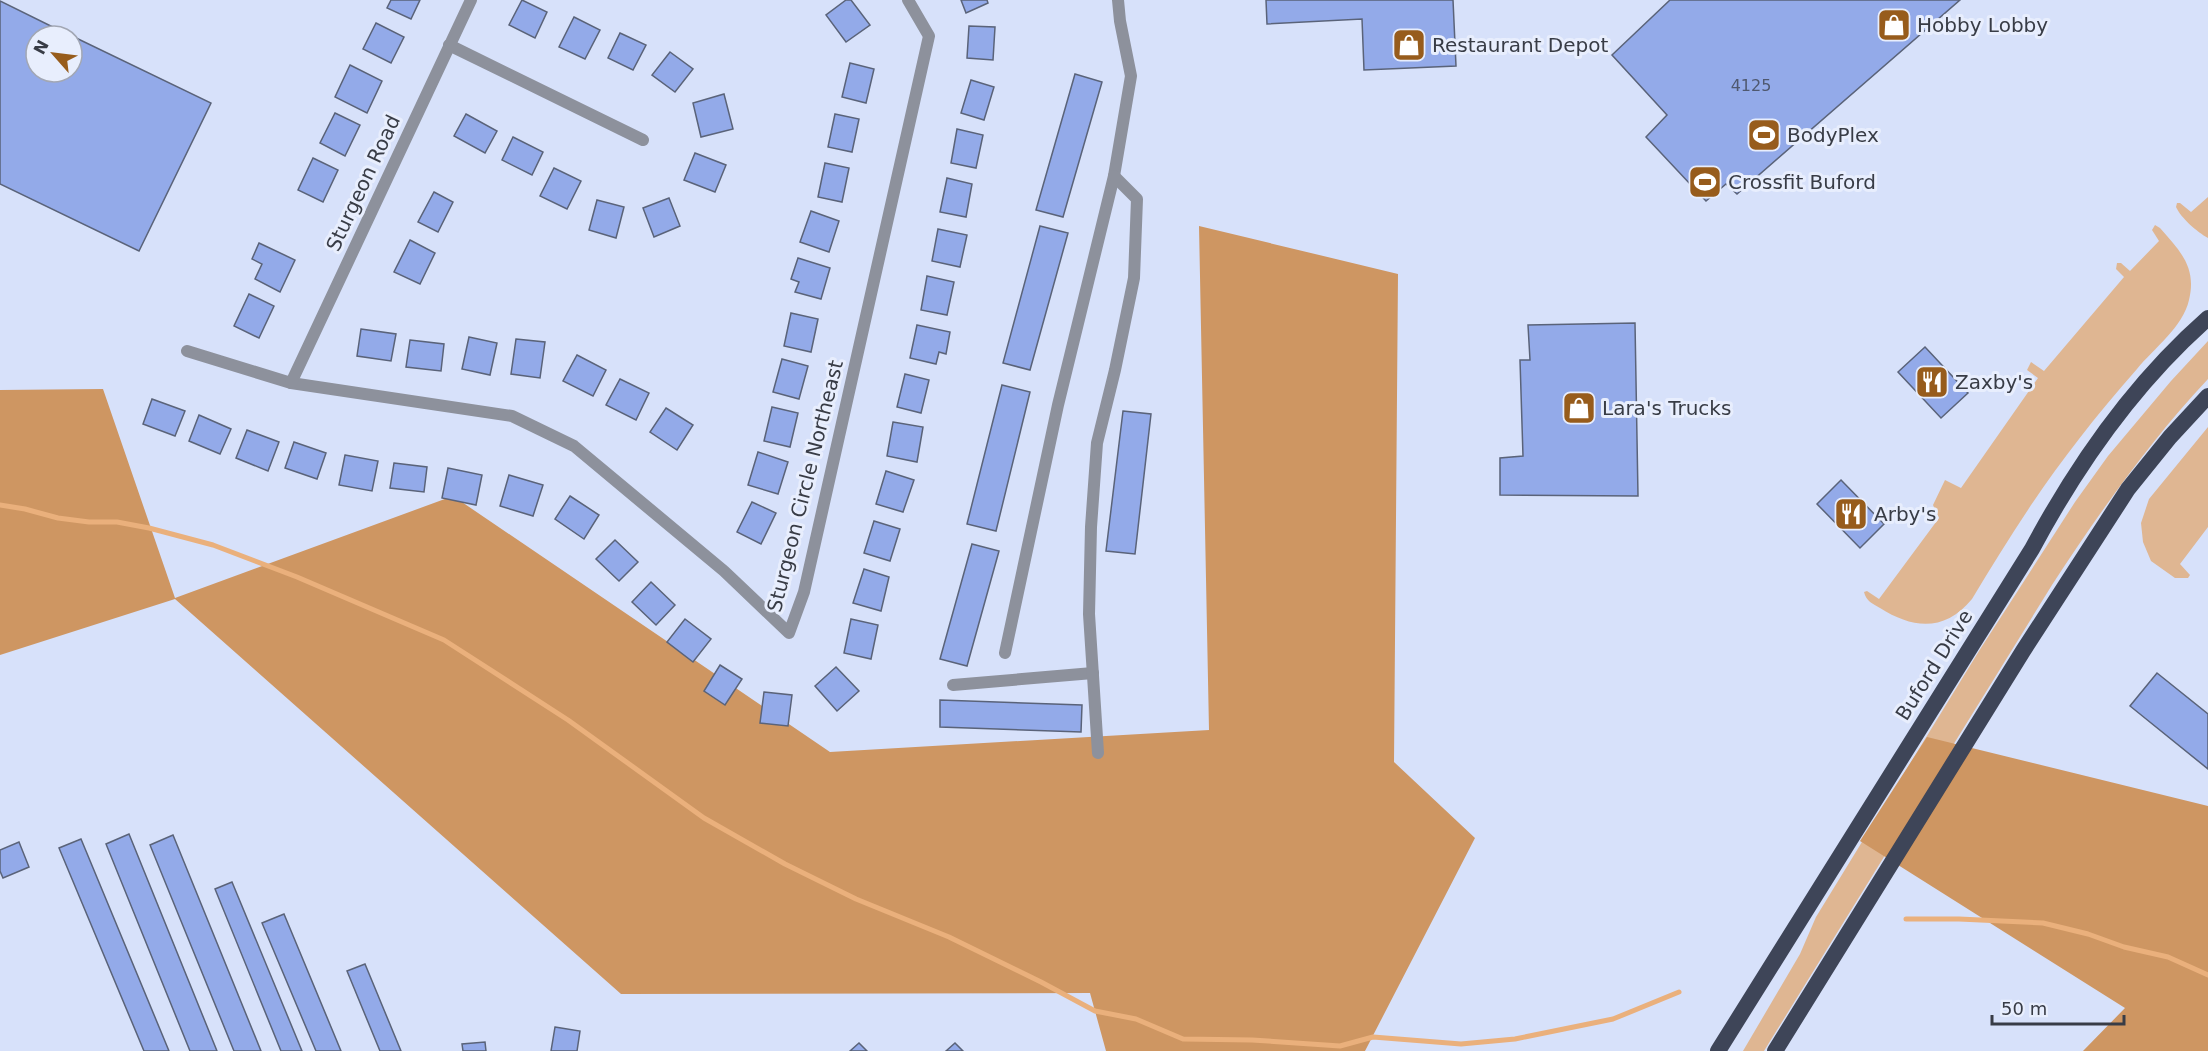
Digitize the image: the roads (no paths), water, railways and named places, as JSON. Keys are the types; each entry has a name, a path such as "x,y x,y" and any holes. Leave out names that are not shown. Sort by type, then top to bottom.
{"highway":[{"name":"Buford Drive","path":"1718,1051 2032,549 2086,457 2118,413 2154,371 2208,318"},
{"path":"1775,1051 2023,651 2128,489 2170,437 2208,396"}],"street":[{"name":"Sturgeon Road","path":"291,383 471,0"},
{"name":"Sturgeon Circle Northeast","path":"187,351 291,383 512,416 574,446 724,571 789,633 804,592 929,36 908,0"},
{"path":"1005,653 1058,405 1114,176 1131,76 1118,0"},
{"path":"449,45 644,140"},
{"path":"1098,753 1089,603 1090,527 1097,443 1116,370 1134,278 1137,198 1114,176"},
{"path":"953,685 1093,673"}],"waterway":[{"path":"0,505 58,518 89,522 117,522 149,528 213,545 297,577 444,640 568,720 704,818 785,864 856,899 949,937 1095,1011 1136,1019 1183,1039 1252,1040 1340,1046 1373,1037 1461,1044 1515,1039 1613,1019 1679,992"},
{"path":"1906,919 2043,923 2088,934 2124,947 2168,957 2208,975"}],"place":[{"name":"Hobby Lobby","path":"1894,25"},
{"name":"Restaurant Depot","path":"1409,45"},
{"name":"BodyPlex","path":"1764,135"},
{"name":"Crossfit Buford","path":"1705,182"},
{"name":"Zaxby's","path":"1932,382"},
{"name":"Lara's Trucks","path":"1579,408"},
{"name":"Arby's","path":"1851,514"}]}
